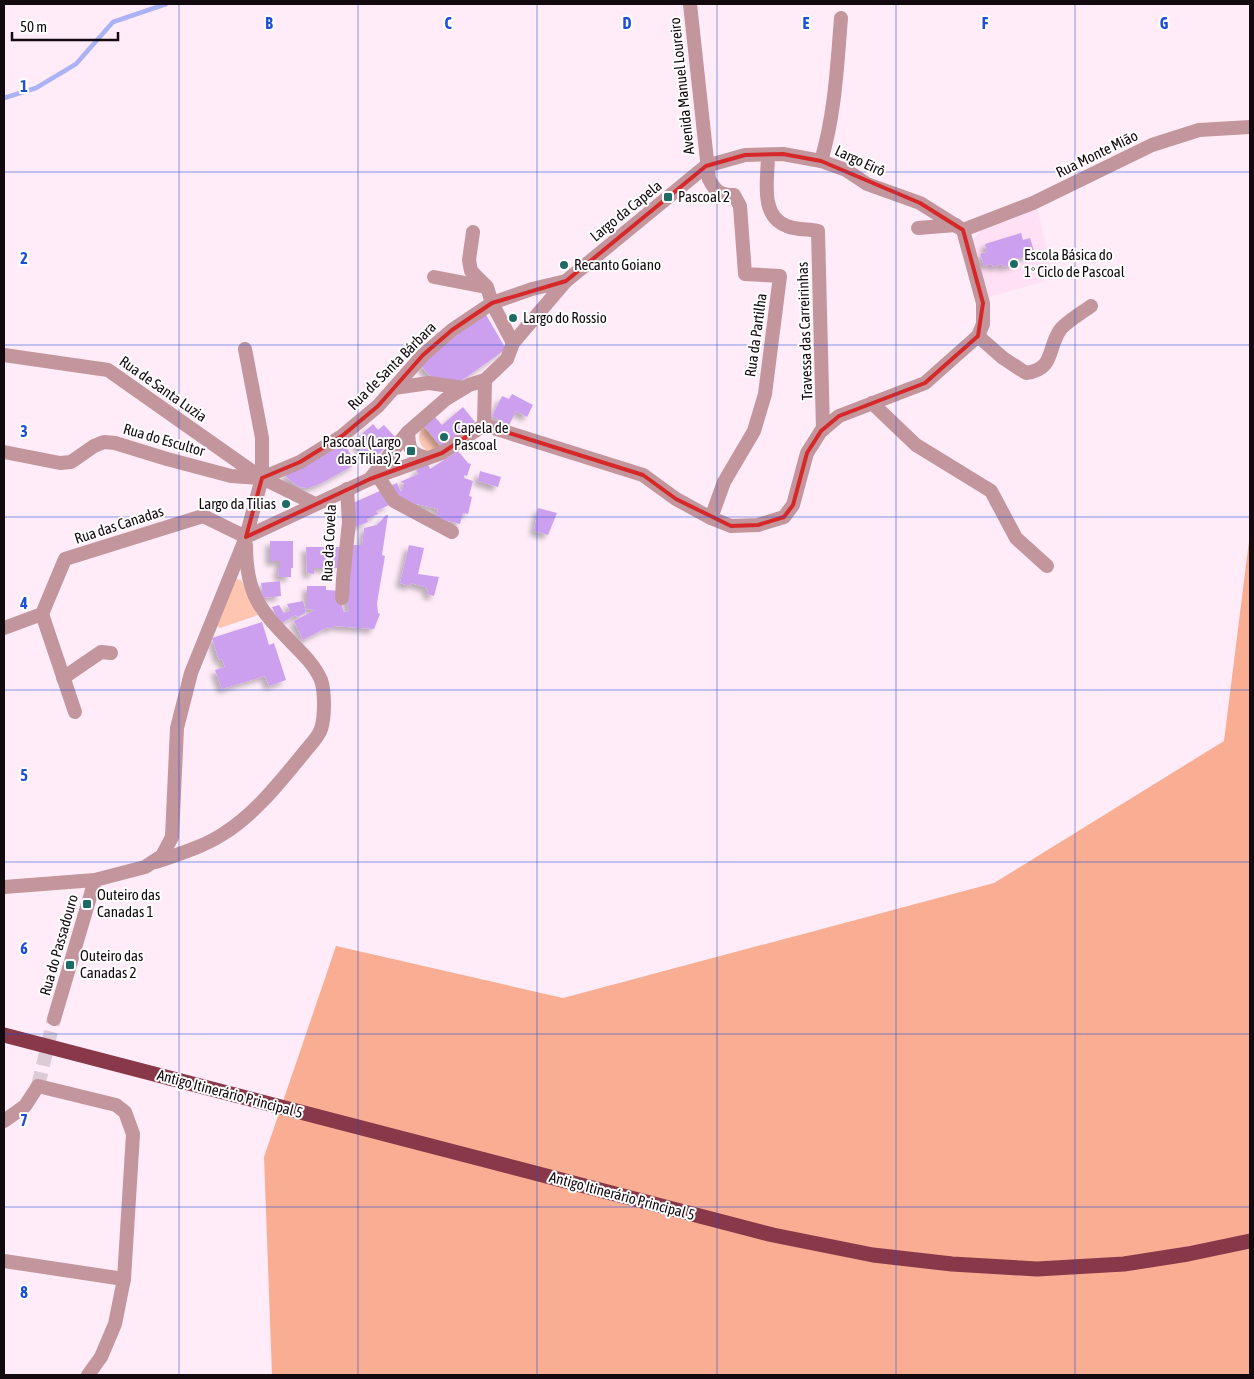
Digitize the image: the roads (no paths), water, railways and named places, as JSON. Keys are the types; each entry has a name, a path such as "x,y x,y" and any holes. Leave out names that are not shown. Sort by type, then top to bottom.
{"highway":[{"name":"Antigo Itinerário Principal 5","path":"4,1036 763,1232 873,1255 952,1264 1037,1269 1124,1264 1188,1254 1250,1241"}],"street":[{"name":"Avenida Manuel Loureiro","path":"690,4 706,166"},
{"path":"821,161 830,133 834,105 841,18"},
{"name":"Rua Monte Mião","path":"918,228 960,227 1033,203 1152,145 1199,130 1250,127"},
{"name":"Largo Eirô","path":"706,166 745,155 783,154 821,161 846,170 867,184 920,203 960,227"},
{"name":"Travessa das Carreirinhas","path":"768,155 766,199 776,221 787,226 818,231 823,363 823,430"},
{"name":"Largo da Capela","path":"566,281 706,166"},
{"name":"Rua da Partilha","path":"706,166 714,189 720,194 734,195 740,206 745,274 780,276 765,394 754,431 724,482 711,518"},
{"path":"484,425 643,475 676,499 711,518 731,526 758,525 784,517 793,505 807,454 823,430 839,416 925,382 978,336 983,324 983,303 960,227"},
{"path":"473,232 469,260 471,271 487,287 492,303 513,343"},
{"path":"434,277 487,287"},
{"path":"492,303 532,289 566,281"},
{"path":"374,478 408,432 446,398 464,388 485,380 506,358 513,343 566,281"},
{"name":"Rua de Santa Bárbara","path":"262,478 300,462 342,436 378,406 423,355 452,330 492,303"},
{"path":"978,336 1003,358 1026,373 1038,371 1045,365 1061,329 1091,306"},
{"path":"145,866 162,856 172,837 177,728 191,673 246,537 262,478 262,438 245,349"},
{"name":"Rua de Santa Luzia","path":"4,355 108,370 262,478"},
{"path":"484,425 485,380"},
{"path":"394,388 429,383 464,388"},
{"path":"872,403 916,444 991,491 1016,538 1047,566"},
{"path":"246,537 347,489 442,453 484,425"},
{"path":"408,432 408,445 411,451 416,455 427,458"},
{"name":"Rua do Escultor","path":"4,452 60,463 71,462 104,442 114,443 231,476 262,478"},
{"path":"262,478 315,504"},
{"path":"374,478 394,501 452,532"},
{"name":"Rua da Covela","path":"342,598 342,578 349,522 347,489"},
{"name":"Rua das Canadas","path":"42,614 66,560 203,516 246,537"},
{"path":"4,886 94,880 145,866 191,850 214,839 244,820 287,773 320,730 324,701 321,681 309,660 261,608 248,582 246,537"},
{"path":"4,628 42,614 75,712"},
{"path":"63,678 101,652 111,653"},
{"name":"Rua do Passadouro","path":"54,1019 94,880"},
{"path":"4,1121 25,1106 38,1086 116,1105 125,1112 133,1134 124,1279 115,1324 101,1357 88,1375"},
{"path":"4,1261 124,1279"}],"waterway":[{"path":"4,98 36,88 76,64 113,22 166,4"}],"tunnel":[{"path":"38,1086 54,1019"}],"place":[{"name":"Pascoal 2","path":"668,197"},
{"name":"Escola Básica do 1º Ciclo de Pascoal","path":"1014,264"},
{"name":"Recanto Goiano","path":"564,265"},
{"name":"Largo do Rossio","path":"513,318"},
{"name":"Capela de Pascoal","path":"444,437"},
{"name":"Pascoal (Largo das Tilias) 2","path":"411,451"},
{"name":"Largo da Tilias","path":"286,504"},
{"name":"Outeiro das Canadas 1","path":"87,904"},
{"name":"Outeiro das Canadas 2","path":"70,965"}]}
